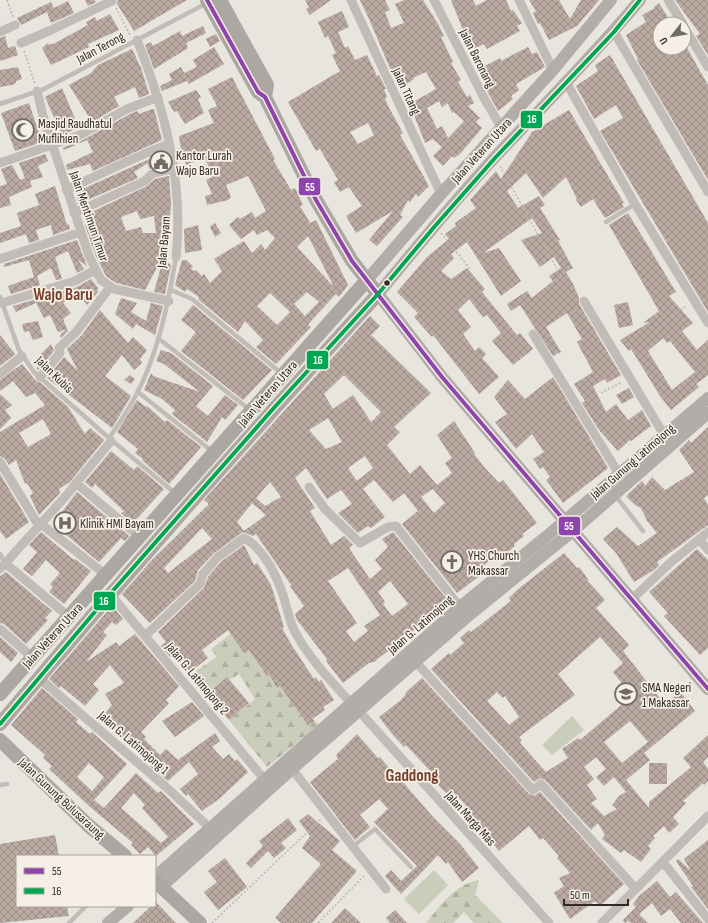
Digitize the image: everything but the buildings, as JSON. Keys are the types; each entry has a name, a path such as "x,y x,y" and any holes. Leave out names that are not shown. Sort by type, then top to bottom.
{"highway":[{"path":"212,1 258,92 266,97 316,200 352,261 378,294"},
{"name":"Jalan Veteran Utara","path":"0,694 68,616 156,520 367,280"},
{"name":"Jalan Veteran Utara","path":"0,724 110,594 272,410 378,294"},
{"path":"255,406 272,410"},
{"path":"156,520 167,530"},
{"name":"Jalan Gunung Bulusaraung","path":"0,740 89,826 125,855"},
{"path":"156,882 200,923"}],"main road":[{"name":"Jalan Veteran Utara","path":"378,294 495,158 614,32 640,0"},
{"name":"Jalan Veteran Utara","path":"367,280 441,194 553,70 607,2"},
{"path":"378,294 442,378 574,530 631,600 708,689"},
{"name":"Jalan G. Latimojong","path":"156,882 210,828 264,779 355,707 412,657 460,607 708,398"},
{"name":"Jalan Gunung Latimojong","path":"574,530 708,413"},
{"name":"Jalan G. Latimojong","path":"412,657 468,616 574,530"},
{"name":"Jalan G. Latimojong","path":"156,882 292,769 355,707"},
{"path":"108,923 127,907"}],"street":[{"name":"Jalan Titang","path":"350,0 441,194"},
{"name":"Jalan Baronang","path":"434,0 484,98 501,127"},
{"path":"519,0 553,70"},
{"path":"668,0 678,16"},
{"path":"21,43 112,1"},
{"path":"0,32 15,25"},
{"path":"614,32 708,192"},
{"path":"692,40 708,67"},
{"name":"Jalan Bayam","path":"135,41 158,97 174,168 178,205 176,257"},
{"path":"566,82 635,204 708,323"},
{"name":"Jalan Mentimun Timur","path":"37,91 52,146 80,232 95,270 101,280 110,288"},
{"path":"0,163 80,135 127,109 158,97"},
{"path":"66,190 96,177 126,161 169,144"},
{"path":"74,213 145,181 152,174 174,168"},
{"path":"0,259 80,232"},
{"path":"1,305 75,281 95,270"},
{"path":"40,377 60,353 59,348 77,331 110,288 169,301"},
{"path":"584,301 664,435"},
{"path":"533,334 619,474"},
{"path":"0,374 22,356"},
{"name":"Jalan Bayam","path":"3,566 76,484 110,440"},
{"path":"0,462 40,525 106,575"},
{"path":"76,484 140,537"},
{"path":"309,487 325,509 360,543 388,527 396,526 460,607"},
{"path":"631,600 670,563 708,532"},
{"name":"Jalan Marga Mas","path":"145,636 200,584 202,575 218,557 244,538 258,550 274,574 280,585 292,624 300,639 330,679 549,923"},
{"path":"699,540 708,550"},
{"path":"3,566 68,616"},
{"name":"Jalan G. Latimojong 2","path":"110,594 264,779"},
{"path":"0,630 32,657"},
{"path":"412,657 533,790 541,784 636,889"},
{"name":"Jalan G. Latimojong 1","path":"39,678 166,787 210,828"},
{"path":"292,769 352,848 386,889"},
{"path":"602,923 708,816"},
{"path":"663,862 708,919"}],"lane":[{"name":"Jalan Terong","path":"0,104 37,91 212,1"},
{"path":"606,222 635,204"},
{"name":"Jalan Bayam","path":"110,440 138,392 158,338 169,301 176,257"},
{"path":"171,290 192,299 283,374"},
{"name":"Jalan Kubis","path":"1,305 22,356 40,377 110,440 178,495"},
{"path":"158,338 255,406"},
{"path":"138,392 214,454"},
{"path":"615,495 643,531"},
{"path":"0,554 3,566"},
{"path":"0,785 7,784"},
{"path":"352,848 375,829 412,867"},
{"path":"69,923 85,907"}],"path":[{"path":"112,1 135,41"},
{"path":"495,158 558,270"},
{"path":"435,226 471,270"},
{"path":"653,333 693,300"},
{"path":"602,393 630,378"},
{"path":"212,923 326,814"},
{"path":"318,923 370,870"}],"green space":[{"path":"233,632 319,725 267,767 229,720 255,699 239,674 211,691 196,671 217,657 211,649"},
{"path":"572,716 584,730 552,755 542,745"},
{"path":"434,870 448,885 419,914 404,899"},
{"path":"479,880 475,895 503,923 474,923 464,912 453,923 426,923 455,891 470,882"}],"transit line":[{"name":"55","path":"207,0 258,92 265,97 316,200 352,261 442,377 708,689"},
{"name":"16","path":"0,724 110,594 272,410 378,294 495,158 614,32 640,0"}],"place":[{"name":"Masjid Raudhatul Muflihien","path":"23,130"},
{"name":"Kantor Lurah Wajo Baru","path":"161,162"},
{"name":"Klinik HMI Bayam","path":"65,523"},
{"name":"YHS Church Makassar","path":"452,562"},
{"name":"SMA Negeri 1 Makassar","path":"626,694"}],"district":[{"name":"Wajo Baru","path":"63,294"},
{"name":"Gaddong","path":"412,775"}]}
